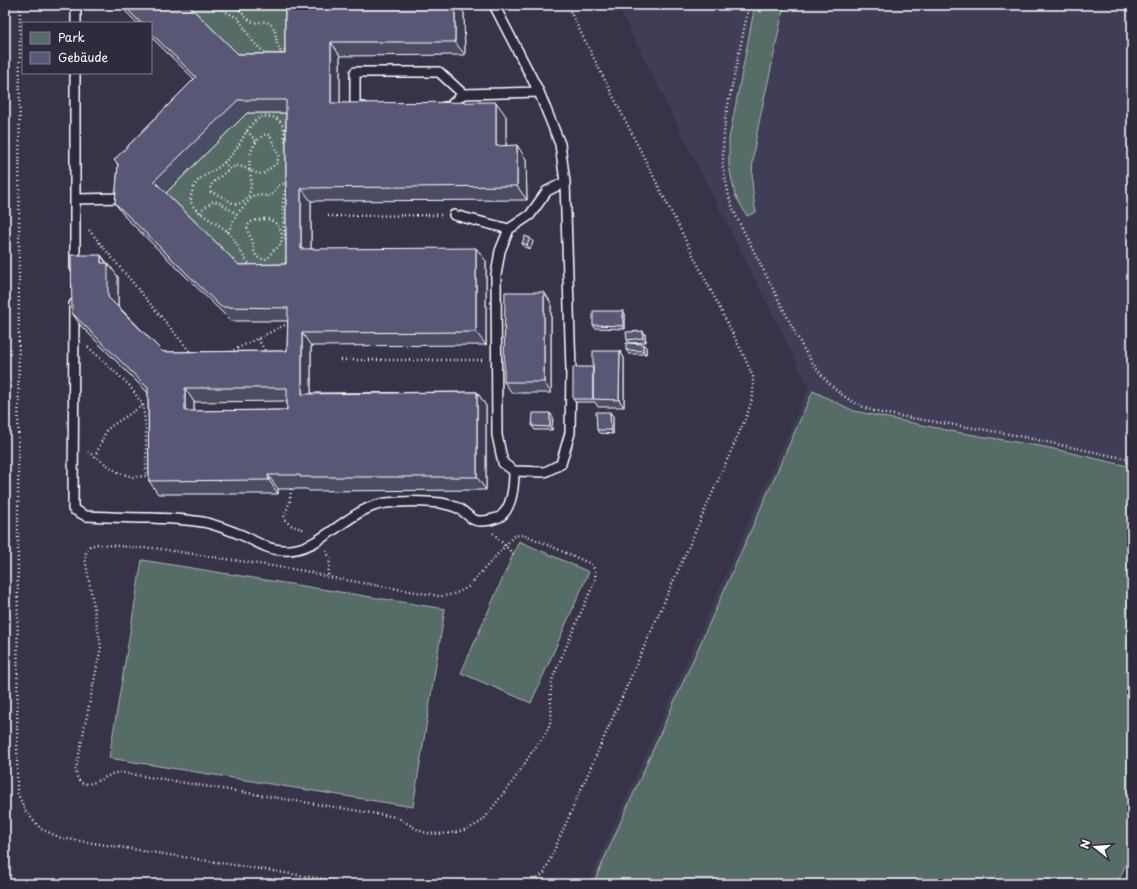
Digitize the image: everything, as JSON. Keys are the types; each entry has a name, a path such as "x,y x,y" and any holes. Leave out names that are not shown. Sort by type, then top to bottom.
{"lane":[{"path":"76,5 76,22"},
{"path":"494,5 539,92 560,144 565,182 570,432 561,464 545,472 514,470 503,463 497,435 496,275 500,251 509,229 530,215 547,191 565,182"},
{"path":"370,106 355,106 355,72 439,72 463,94"},
{"path":"74,281 76,74"},
{"path":"436,107 449,107 463,94 539,92"},
{"path":"75,199 125,198"},
{"path":"454,215 509,229"},
{"path":"74,296 73,509 86,516 182,519 207,523 242,535 263,545 283,550 299,548 319,540 351,516 364,509 385,503 442,503 458,508 468,517 477,521 486,521 501,516 509,505 513,490 514,470"}],"path":[{"path":"20,5 17,792 26,812 41,829 61,838 356,884"},
{"path":"213,5 238,18 254,43 260,49 271,55 282,53 288,46"},
{"path":"234,5 251,21 270,23 274,28 276,44 282,53"},
{"path":"284,5 286,23"},
{"path":"532,884 544,873 747,415 753,396 753,377 744,356 567,5"},
{"path":"749,5 725,120 723,151 726,186 734,211 747,239 813,365 842,396 868,409 1004,433 1132,460"},
{"path":"265,116 274,118 281,123 292,164 283,204 284,231 288,251 286,263 279,270 267,272 260,270 247,262 228,232 201,213 193,206 191,202 193,188 200,179 224,162 236,149 247,131 256,120 265,116"},
{"path":"247,131 257,142"},
{"path":"250,170 249,160 252,148 264,135 266,134 270,136 279,159 277,163 263,174 250,170 238,166 230,169 214,182 210,189 212,193 223,197 234,204 241,202 250,192 252,181 250,170"},
{"path":"224,162 230,169"},
{"path":"228,232 237,214 253,196 271,196 279,185 287,183"},
{"path":"201,213 203,209 213,201 220,203 237,214"},
{"path":"75,212 192,354 199,354"},
{"path":"328,216 454,215"},
{"path":"269,219 278,225 282,237 279,246 267,259 263,259 256,256 254,252 253,243 247,231 247,227 248,224 254,221 269,219"},
{"path":"260,270 263,259"},
{"path":"227,354 289,324"},
{"path":"74,335 129,385 143,405 146,431 146,476 133,477 119,473 95,457 74,440"},
{"path":"258,339 268,356"},
{"path":"341,360 496,360"},
{"path":"95,457 106,431 143,405"},
{"path":"291,489 290,502 284,517 286,523 312,532 319,540 330,558 328,577"},
{"path":"477,521 482,531 493,533 513,554"},
{"path":"519,535 525,535 590,563 594,568 594,583 553,677 550,688 551,719 547,729 542,738 534,747 517,776 484,819 474,825 458,831 444,834 428,833 418,830 406,821 396,817 124,773 111,774 91,784 84,783 79,780 76,775 76,769 101,647 85,558 86,552 90,546 98,544 154,548 305,571 328,577 439,596 450,596 459,593 468,587 505,546 514,537 519,535"},
{"path":"1130,884 1132,879"}],"shaded area":[{"path":"617,5 1132,5 1132,851 1117,884 588,884 809,387"}],"green space":[{"path":"184,5 295,5 295,67 247,68"},
{"path":"755,5 784,5 754,153 752,181 756,212 747,216 735,195 729,166 729,139"},
{"path":"247,113 295,113 295,277 249,278 164,195"},
{"path":"813,391 854,411 956,432 1045,447 1132,467 1132,851 1117,884 593,884"},
{"path":"519,541 589,572 531,703 461,673"},
{"path":"142,560 445,609 413,807 109,758"}],"building":[{"path":"123,5 188,5 238,54 285,54 285,5 455,5 455,42 331,42 331,103 496,102 496,146 517,145 517,186 301,188 301,249 476,248 476,332 302,333 302,394 477,392 477,477 300,477 300,475 268,475 269,480 149,481 148,388 72,313 71,255 101,255 101,263 108,263 108,297 163,352 287,351 288,308 221,307 115,203 118,164 114,160 196,77 152,34 152,22 140,22","holes":["238,100 286,100 286,264 239,265 154,181","185,388 287,388 287,410 185,411"]},
{"path":"525,236 530,238 527,245 522,243"},
{"path":"505,292 544,292 544,382 504,382"},
{"path":"593,311 623,311 623,326 593,325"},
{"path":"643,331 643,338 627,340 626,332"},
{"path":"626,343 643,344 643,351 626,350"},
{"path":"593,351 620,351 619,400 593,399"},
{"path":"573,367 593,367 593,399 573,399"},
{"path":"596,412 610,412 611,430 597,430"},
{"path":"533,413 550,413 550,427 532,426"}],"waterway":[{"path":"760,10 761,5"}]}
